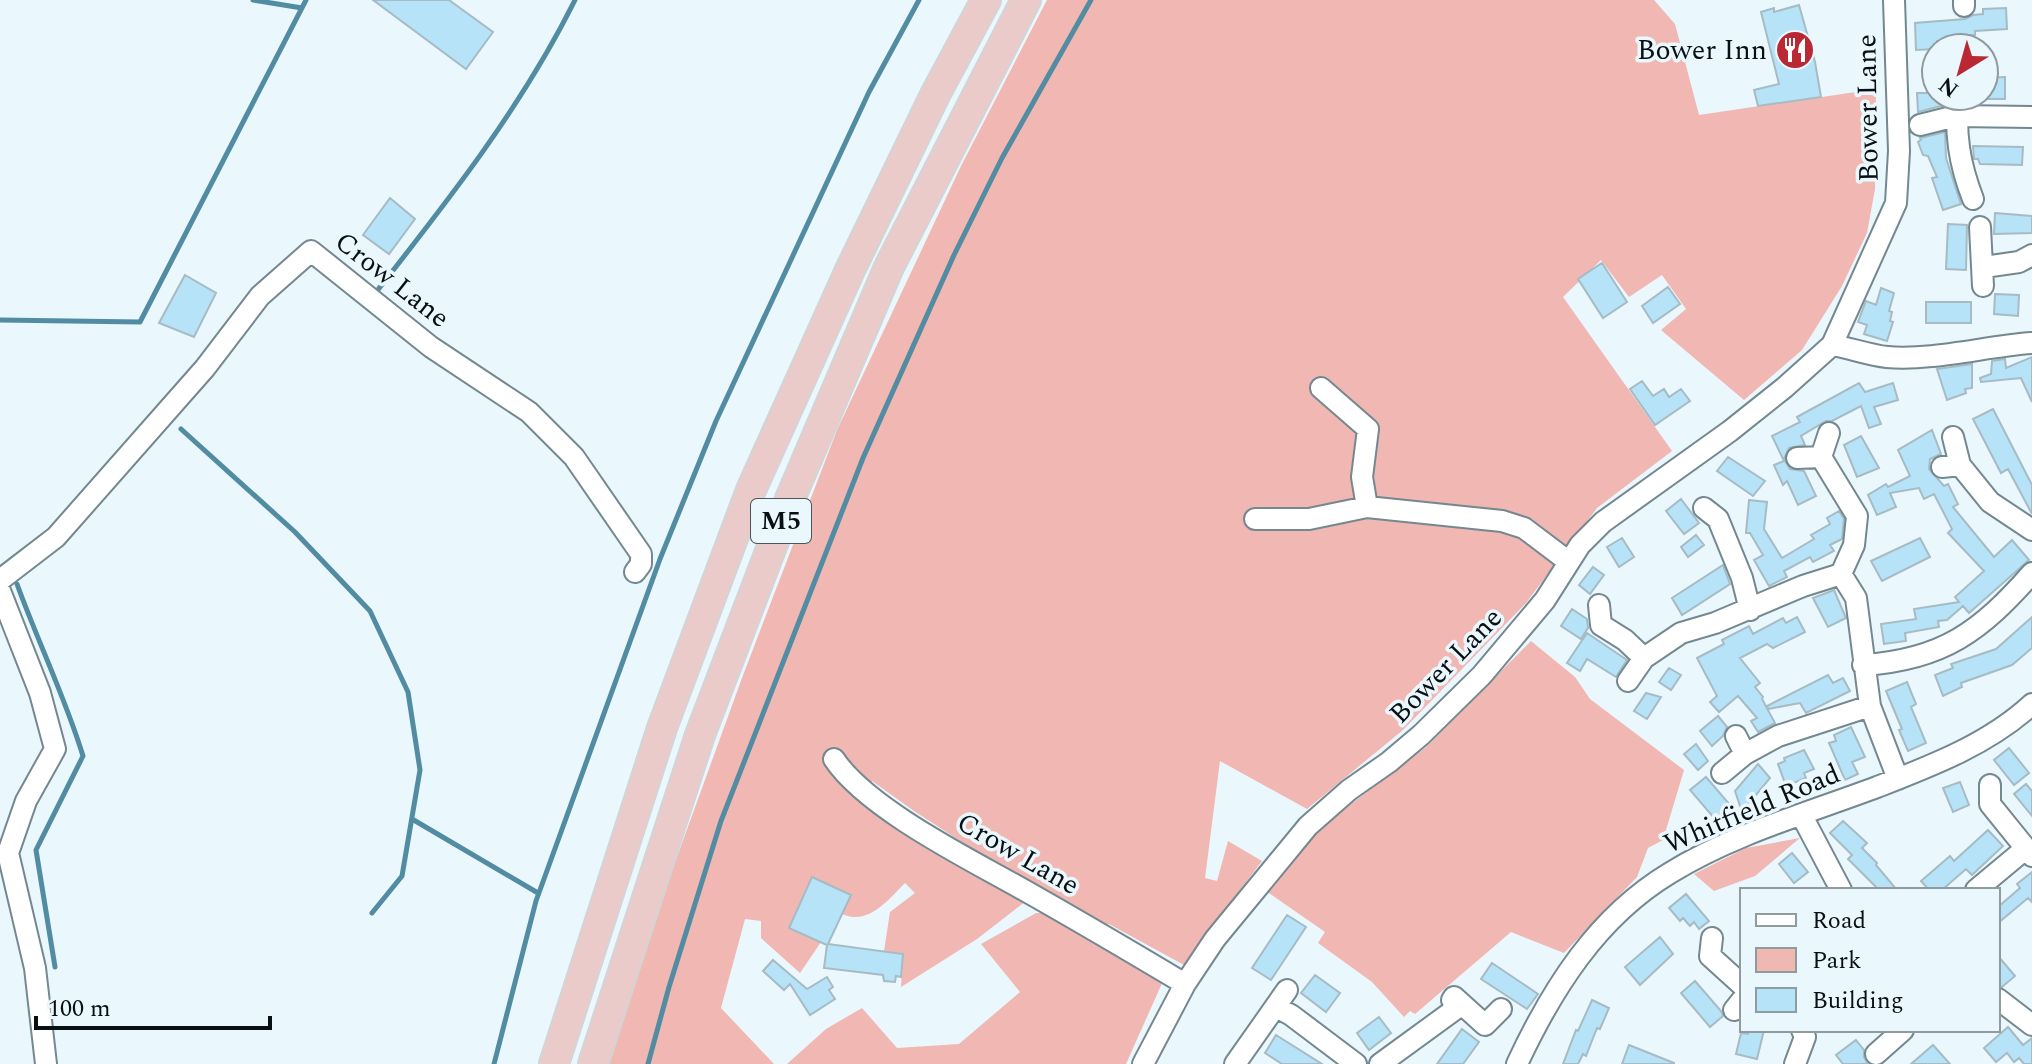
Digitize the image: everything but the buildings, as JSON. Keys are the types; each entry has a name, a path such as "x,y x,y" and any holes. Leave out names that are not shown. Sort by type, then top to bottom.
{"highway":[{"name":"M5","path":"554,1064 662,728 751,490 850,270 936,93 986,0"},
{"name":"M5","path":"593,1064 700,735 790,499 889,267 1026,0"}],"street":[{"name":"Bower Lane","path":"1143,1064 1185,984 1233,915 1308,826 1410,744 1473,684 1518,634 1545,600 1580,545 1603,522 1723,437 1832,345 1896,203 1899,151 1894,0"},
{"path":"1920,125 1945,112"},
{"path":"1957,112 1961,168 1973,199"},
{"path":"1998,112 2032,117"},
{"path":"1980,227 1984,276 2032,255"},
{"name":"Crow Lane","path":"0,580 56,537 205,368 260,296 311,251 431,347 529,412 563,445 641,554 641,564 635,572"},
{"path":"1832,345 1895,356 2032,343"},
{"path":"1321,388 1368,429 1362,477 1367,507"},
{"path":"1628,681 1644,658 1681,633 1841,574 1854,545 1857,516 1821,457 1829,433"},
{"path":"1953,437 1951,466 1990,502 2032,530"},
{"path":"1797,458 1821,457"},
{"path":"1255,519 1309,519 1367,507 1502,521 1524,528 1569,562"},
{"path":"1717,511 1742,578 1750,610"},
{"path":"1863,665 1913,658 1956,641 1990,618 2032,573"},
{"path":"1841,574 1856,598 1870,706 1898,779"},
{"path":"0,591 40,693 55,749 26,801 8,853 35,968 46,1064"},
{"path":"1597,623 1625,640 1644,658"},
{"name":"Whitfield Road","path":"1517,1064 1544,1009 1573,963 1630,902 1669,873 1700,857 1949,758 1999,730 2032,704"},
{"path":"1722,773 1741,745 1870,706"},
{"name":"Crow Lane","path":"834,759 844,775 891,811 1185,984"},
{"path":"1979,888 2028,853 1985,797"},
{"path":"1802,816 1840,888"},
{"path":"1706,951 1740,983"},
{"path":"1380,1064 1438,1024 1439,1010 1454,997 1485,1025 1501,1009"},
{"path":"1235,1064 1281,999 1291,1015 1356,1064"},
{"path":"2000,1001 2032,1025"},
{"path":"1795,1064 1805,1037 1803,1032"},
{"path":"1875,1054 1901,1032"}],"green space":[{"path":"1047,0 1654,0 1675,24 1699,115 1876,89 1875,189 1867,233 1842,286 1802,350 1744,400 1661,330 1686,309 1662,275 1629,297 1601,260 1563,297 1672,451 1597,508 1526,603 1403,730 1307,809 1220,761 1205,878 1217,881 1228,841 1262,861 1184,965 1109,924 1091,937 1163,981 1126,1064 787,1064 826,1029 862,1008 897,1048 959,1044 1020,992 981,944 1036,913 1050,913 1044,895 872,781 870,799 1026,901 977,939 901,987 903,954 884,951 890,912 915,893 905,883 877,909 860,917 851,917 842,914 851,895 812,877 789,927 821,942 800,973 761,938 761,921 745,919 721,1008 774,1064 608,1064 637,967 742,678 837,430 961,166"},
{"path":"1531,641 1575,677 1590,699 1684,770 1663,840 1648,848 1637,877 1564,953 1511,932 1415,1014 1410,1011 1404,1017 1372,982 1318,943 1325,932 1266,891 1326,823 1425,748"},
{"path":"1800,838 1755,876 1714,891 1694,874 1746,848"}],"waterway":[{"path":"253,0 302,8"},
{"path":"0,320 140,322 306,0"},
{"path":"373,296 507,116 575,0"},
{"path":"494,1064 536,901 660,559 716,421 869,92 919,0"},
{"path":"648,1064 721,821 863,458 954,255 1002,158 1091,0"},
{"path":"181,429 295,532 370,611 408,692 420,770 402,876 372,913"},
{"path":"17,584 83,756 36,850 55,967"},
{"path":"412,819 538,893"}],"place":[{"name":"Bower Inn","path":"1795,50"}]}
